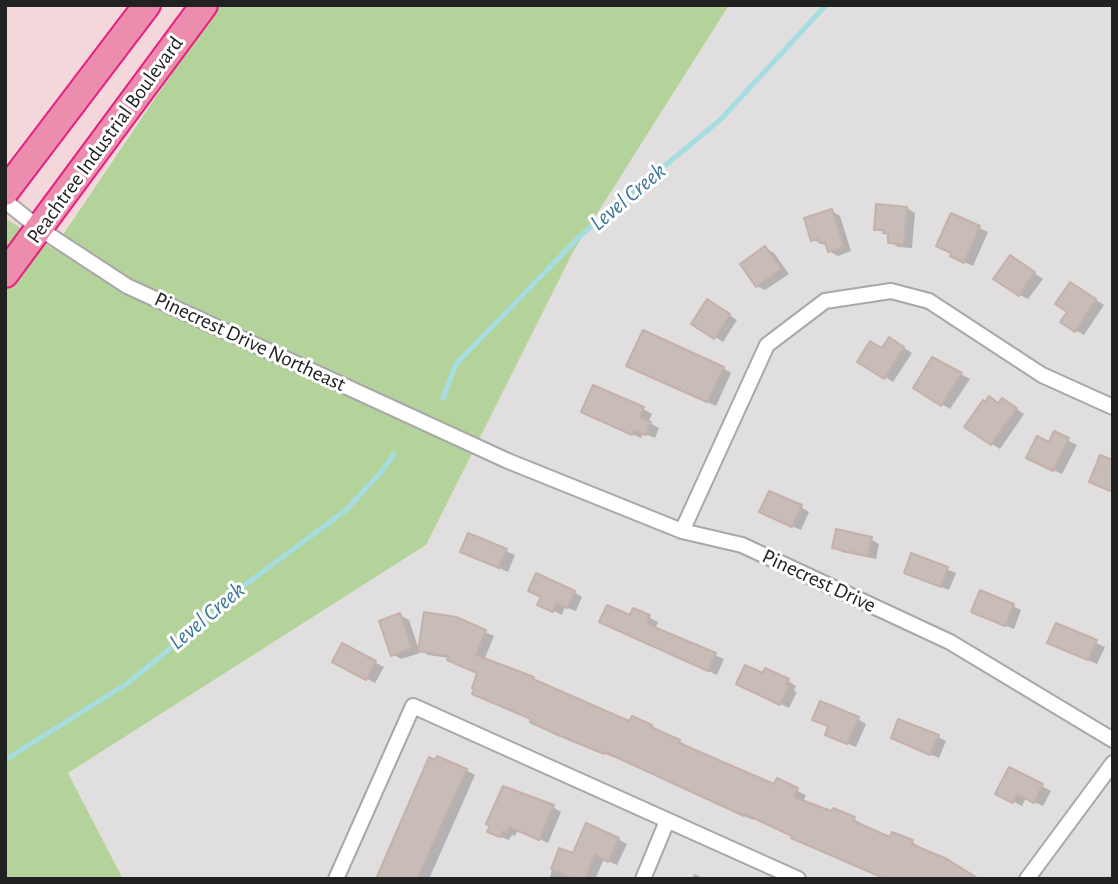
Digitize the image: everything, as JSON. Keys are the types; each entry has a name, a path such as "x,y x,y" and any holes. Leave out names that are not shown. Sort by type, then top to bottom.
{"highway":[{"path":"5,192 147,5"},
{"name":"Peachtree Industrial Boulevard","path":"5,274 204,5"}],"street":[{"name":"Pinecrest Drive Northeast","path":"5,201 40,229 127,286 508,461"},
{"path":"682,531 768,345 825,301 891,291 929,301 1042,375 1113,407"},
{"name":"Pinecrest Drive","path":"508,461 682,531 742,545 950,642 1113,740"},
{"path":"336,879 413,706 798,879"},
{"path":"1027,879 1113,763"},
{"path":"643,879 667,821"}],"shaded area":[{"path":"5,5 218,5 52,249 5,218"},
{"path":"729,5 1113,5 1113,879 123,879 68,773 426,545 574,249"}],"green space":[{"path":"218,5 729,5 574,250 426,545 68,773 123,879 5,879 5,218 53,249"}],"building":[{"path":"876,204 907,207 904,244 888,243 888,234 883,233 884,230 874,230"},
{"path":"832,209 844,247 828,252 825,242 820,243 818,239 811,241 804,218"},
{"path":"951,213 980,226 964,263 936,246"},
{"path":"765,246 781,269 756,287 740,264"},
{"path":"1010,255 1035,272 1019,296 993,279"},
{"path":"1070,282 1096,299 1075,332 1060,322 1067,312 1055,304"},
{"path":"707,299 730,314 714,339 691,324"},
{"path":"643,330 724,367 707,402 626,366"},
{"path":"889,337 904,347 884,379 857,362 870,341 882,348"},
{"path":"932,357 962,373 941,406 913,388"},
{"path":"593,385 644,407 640,417 651,422 646,435 634,430 632,435 581,412"},
{"path":"989,396 998,403 1002,398 1017,408 991,445 964,427 983,400 985,402"},
{"path":"1054,431 1069,438 1053,471 1026,458 1037,436 1049,442"},
{"path":"1100,455 1113,460 1113,492 1089,482"},
{"path":"769,491 802,505 792,527 759,512"},
{"path":"836,529 872,537 867,556 832,548"},
{"path":"468,533 507,549 499,568 460,552"},
{"path":"911,553 948,567 941,587 904,573"},
{"path":"536,573 575,591 567,608 556,603 553,612 537,605 541,597 528,591"},
{"path":"980,590 1014,604 1005,626 971,612"},
{"path":"607,605 630,615 633,608 650,615 647,622 654,627 716,653 708,671 599,622"},
{"path":"424,612 456,617 486,630 476,655 534,677 533,679 629,721 632,716 680,740 679,743 774,784 777,778 798,788 794,797 855,817 853,821 890,837 892,832 913,840 911,844 947,859 979,879 886,879 605,752 604,754 530,722 531,719 472,694 477,673 447,660 449,656 418,651"},
{"path":"400,613 412,648 391,656 379,621"},
{"path":"1056,623 1097,640 1088,660 1047,643"},
{"path":"342,643 376,661 366,680 332,662"},
{"path":"745,665 763,673 765,668 789,679 786,684 789,686 780,705 736,684"},
{"path":"820,701 859,717 847,744 825,735 828,726 812,720"},
{"path":"898,719 939,735 930,755 891,738"},
{"path":"437,756 467,769 417,879 376,879 429,757 435,760"},
{"path":"1009,767 1043,784 1034,803 1017,794 1013,803 995,794"},
{"path":"503,786 554,805 539,840 509,827 507,833 503,831 500,837 487,832 490,826 486,824"},
{"path":"586,823 619,838 608,862 595,855 585,879 574,879 551,869 559,848 573,853"}],"waterway":[{"name":"Level Creek","path":"443,398 456,364 580,236 720,120 826,5"},
{"name":"Level Creek","path":"5,760 128,683 234,593 346,510 394,454"}]}
